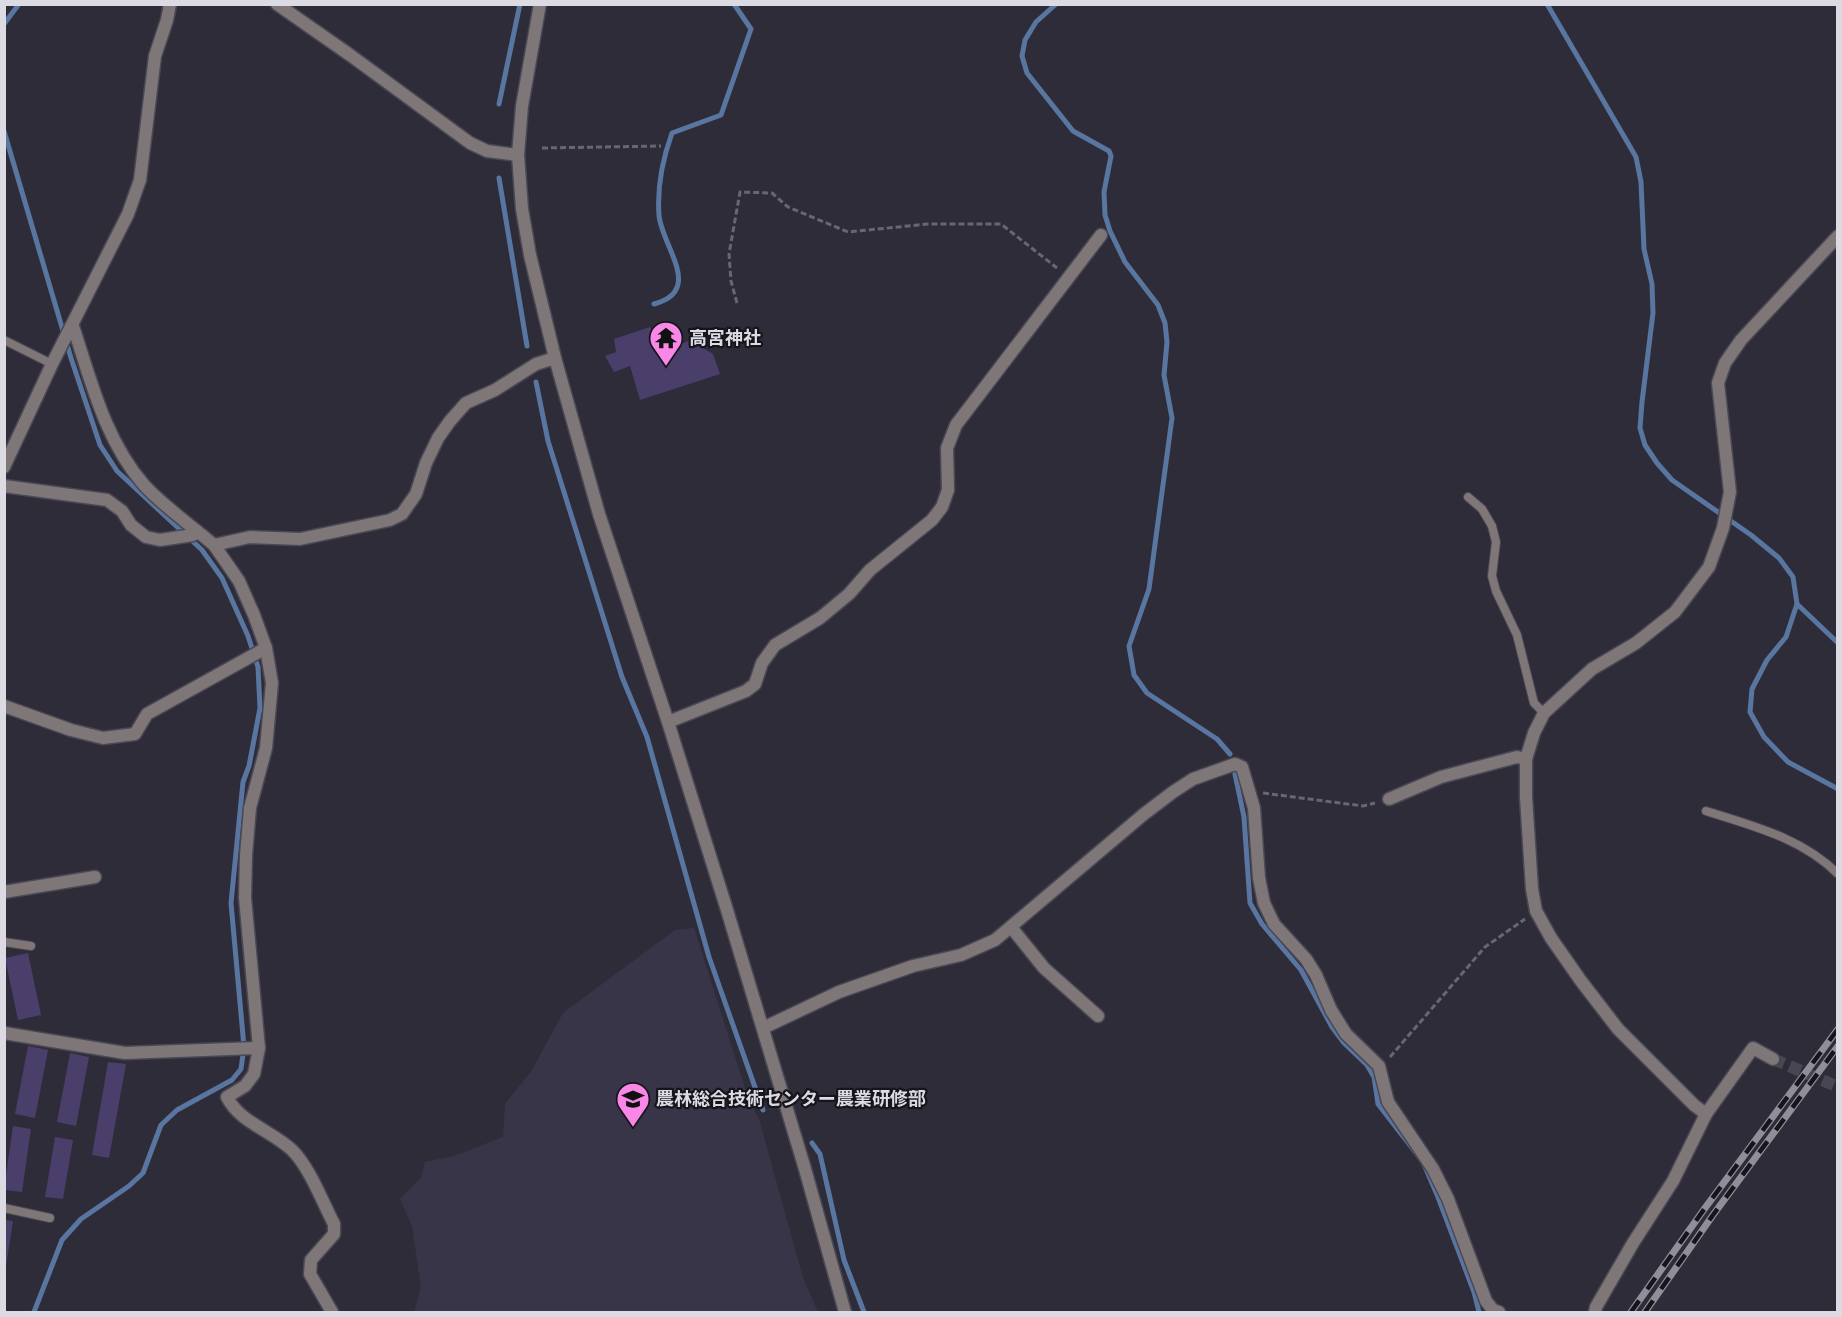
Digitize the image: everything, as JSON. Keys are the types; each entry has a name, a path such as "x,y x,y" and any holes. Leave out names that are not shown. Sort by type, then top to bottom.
{"street":[{"path":"4,467 52,364 128,214 140,180 155,56 170,4"},
{"path":"277,4 470,143 487,151 518,154"},
{"path":"540,4 522,106 518,154 522,209 530,255 555,358 599,514 668,722 763,1028 845,1312"},
{"path":"668,722 746,691 755,684 762,663 775,645 820,618 849,594 870,570 932,520 942,507 948,490 947,448 956,425 1101,235"},
{"path":"1706,1114 1694,1105 1618,1029 1569,964 1536,911 1532,889 1528,830 1526,759 1534,733 1545,713 1592,669 1636,643 1675,612 1709,567 1723,528 1730,492 1718,383 1725,363 1741,340 1838,236"},
{"path":"73,326 112,438 129,466 145,486 214,545 239,581 266,648 272,683 266,748 250,808 245,897 259,1048 254,1074 244,1086 227,1097 240,1113 293,1151 302,1163 334,1224 334,1234 311,1260 310,1274 332,1312"},
{"path":"214,545 250,537 300,539 390,520 402,514 416,494 438,438 466,403 495,390 536,364 555,358"},
{"path":"4,486 107,500 122,511 131,525 146,537 160,540 194,535 197,531"},
{"path":"4,706 71,730 103,738 135,734 147,714 266,648"},
{"path":"1389,799 1441,777 1517,758 1526,759"},
{"path":"763,1028 839,992 913,966 961,956 980,949 1011,927 1144,814 1193,779 1235,764 1242,767 1250,791 1254,808 1264,903 1274,924 1311,967 1331,1010 1346,1034 1379,1066 1388,1102 1433,1169 1448,1199 1486,1301 1493,1310 1499,1312"},
{"path":"4,892 95,878"},
{"path":"1011,927 1044,968 1098,1016"},
{"path":"4,1033 125,1053 259,1048"},
{"path":"1595,1312 1633,1243 1673,1181 1706,1114 1753,1048 1773,1059"}],"lane":[{"path":"4,340 52,364"},
{"path":"1468,498 1482,508 1492,526 1496,542 1492,576 1496,591 1517,635 1534,703 1545,713"},
{"path":"1706,811 1769,831 1807,849 1838,874"},
{"path":"4,942 31,946"},
{"path":"4,1208 50,1218"}],"path":[{"path":"542,148 661,146"},
{"path":"737,303 731,281 729,254 740,192 772,193 788,207 848,232 928,224 1001,224 1068,277"},
{"path":"1250,791 1363,806 1389,799"},
{"path":"1379,1066 1396,1053 1485,947 1536,911"}],"shaded area":[{"name":"農林総合技術センター農業研修部","path":"694,928 750,1104 759,1119 803,1278 818,1312 414,1312 421,1287 412,1226 400,1199 421,1178 425,1162 454,1156 503,1137 505,1104 532,1070 563,1013 675,930"}],"building":[{"path":"650,327 661,353 690,340 713,354 720,374 640,400 630,366 614,372 605,356 616,352 614,339"},
{"path":"28,953 41,1015 18,1020 5,958"},
{"path":"28,1046 48,1050 35,1118 15,1114"},
{"path":"70,1053 89,1057 76,1126 57,1122"},
{"path":"108,1062 126,1064 109,1158 92,1155"},
{"path":"13,1126 31,1129 22,1192 4,1190"},
{"path":"55,1137 73,1140 63,1199 45,1197"},
{"path":"4,1220 13,1221 6,1266 4,1266"}],"waterway":[{"path":"4,24 19,4"},
{"path":"499,104 520,4"},
{"path":"654,304 669,298 677,289 679,278 659,215 661,173 666,153 672,133 721,115 751,29 734,4"},
{"path":"1056,4 1036,22 1025,40 1022,56 1027,73 1073,131 1109,151 1111,156 1104,192 1105,215 1110,231 1125,262 1158,305 1165,323 1167,342 1164,375 1172,418 1149,589 1129,646 1134,675 1147,693 1217,739 1230,754"},
{"path":"1547,4 1636,157 1641,182 1644,249 1652,284 1653,313 1640,428 1645,445 1672,480 1751,535 1779,558 1793,577 1797,604 1786,637 1767,660 1752,689 1750,712 1764,737 1788,762 1838,789"},
{"path":"4,131 71,358 100,445 117,471 202,550 222,578 248,636 258,667 260,708 249,766 243,782 231,903 244,1047 241,1069 232,1080 177,1110 161,1125 143,1173 129,1186 81,1219 62,1240 34,1312"},
{"path":"499,178 527,346"},
{"path":"536,382 548,441 622,677 647,737 709,957 763,1110"},
{"path":"1797,604 1838,643"},
{"path":"1235,774 1244,817 1250,903 1262,924 1301,970 1332,1027 1344,1043 1367,1065 1374,1077 1378,1104 1423,1162 1474,1292 1479,1312"},
{"path":"812,1143 820,1154 844,1260 864,1312"}],"tunnel":[{"path":"1773,1059 1838,1087"}],"railway":[{"path":"1631,1312 1838,1029"},
{"path":"1645,1312 1713,1215 1838,1046"}],"place":[{"name":"高宮神社","path":"666,367"},
{"name":"農林総合技術センター農業研修部","path":"633,1128"}]}
